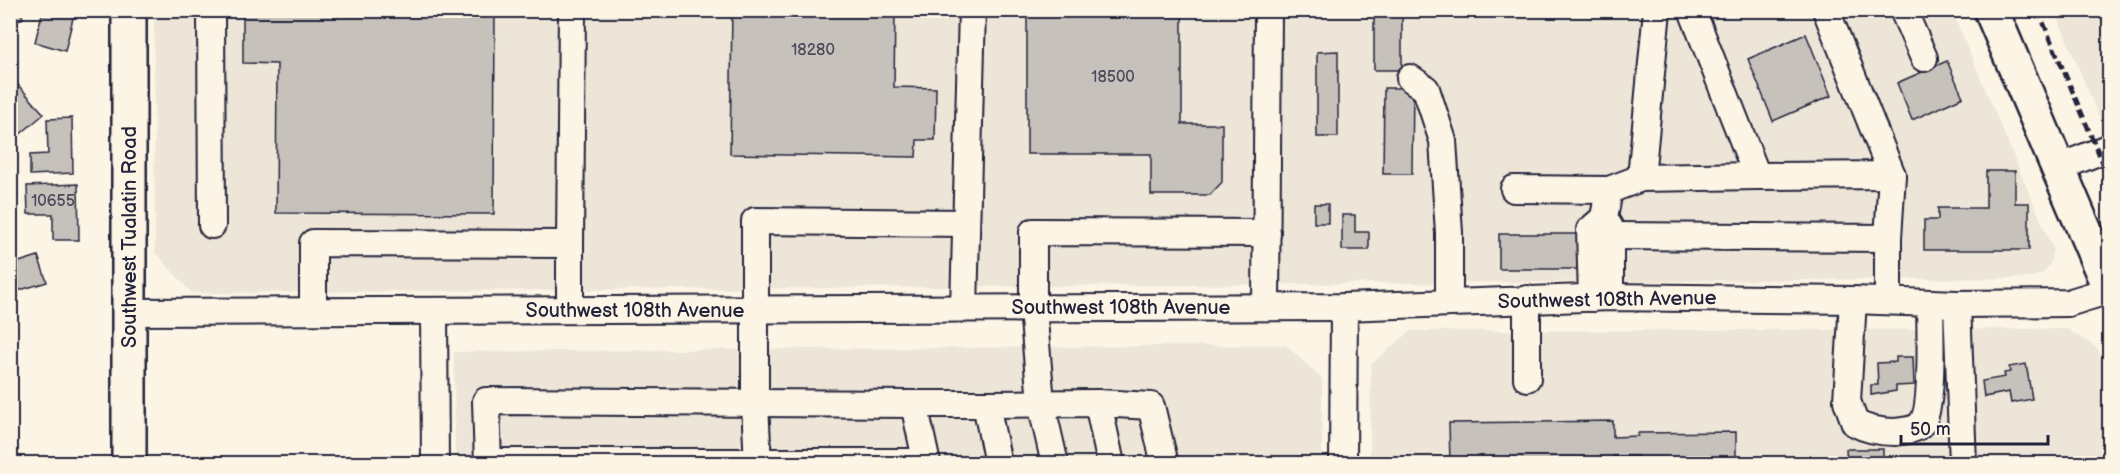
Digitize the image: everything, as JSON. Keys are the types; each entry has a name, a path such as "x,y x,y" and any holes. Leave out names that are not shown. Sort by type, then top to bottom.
{"main road":[{"name":"Southwest Tualatin Road","path":"129,10 129,464"},
{"path":"1991,10 2109,290"}],"street":[{"path":"211,10 212,225"},
{"path":"570,310 572,10"},
{"path":"964,308 972,10"},
{"path":"1266,307 1268,10"},
{"path":"1641,178 1657,10"},
{"path":"1692,10 1757,176"},
{"path":"1826,10 1892,175 1888,238 1888,301"},
{"path":"1903,10 1924,58"},
{"path":"1410,78 1426,89 1443,141 1449,233 1449,302"},
{"path":"2058,168 2109,147"},
{"path":"1515,189 1609,190 1641,178 1892,175"},
{"path":"1607,227 1609,190"},
{"path":"758,463 755,404 755,221 966,223"},
{"path":"1601,297 1590,230 1607,227 1888,238"},
{"path":"1055,464 1041,403 1033,308 1033,232 1267,233"},
{"path":"313,311 313,243 570,244"},
{"name":"Southwest 108th Avenue","path":"130,312 1344,307 1601,297 1853,300 1957,304 2068,303 2109,290"},
{"path":"1527,299 1527,378"},
{"path":"1853,300 1847,400 1855,423 1866,429 1884,432 1904,431 1919,426 1925,418 1929,400 1930,303"},
{"path":"1957,304 1963,464"},
{"path":"1343,464 1344,307"},
{"path":"434,311 435,464"},
{"path":"914,404 927,463 488,463 486,401 755,404 1098,403 1151,406 1165,464"},
{"path":"1098,403 1112,464"},
{"path":"986,404 998,464"}],"shaded area":[{"path":"154,11 1952,11 2053,249 2050,264 2043,273 2032,278 192,293 155,252"},
{"path":"2055,11 2109,11 2109,141"},
{"path":"2067,329 2097,348 2109,377 2109,463 1370,464 1371,364 1411,331"},
{"path":"1286,345 1322,379 1322,463 455,463 454,352"}],"building":[{"path":"10,10 20,10 23,18 10,24"},
{"path":"43,10 75,10 65,51 35,42"},
{"path":"243,10 495,10 494,214 276,213 277,64 243,63"},
{"path":"732,10 895,10 894,87 936,88 935,140 917,140 916,157 730,154"},
{"path":"1027,10 1182,10 1182,124 1222,124 1222,182 1210,195 1151,195 1151,154 1027,154"},
{"path":"1374,10 1402,10 1402,70 1374,70"},
{"path":"1806,34 1831,96 1773,121 1748,59"},
{"path":"1338,51 1338,137 1317,137 1317,52"},
{"path":"1947,61 1963,97 1912,120 1897,83"},
{"path":"10,76 44,114 12,141 10,139"},
{"path":"1384,88 1413,88 1412,174 1383,174"},
{"path":"72,118 73,173 30,175 30,155 48,154 47,119"},
{"path":"1986,171 2015,171 2015,203 2029,203 2029,250 1924,250 1924,220 1938,220 1938,208 1986,208"},
{"path":"78,184 79,240 53,240 53,214 28,214 27,186"},
{"path":"1314,204 1328,204 1328,223 1314,223"},
{"path":"1342,215 1355,215 1355,232 1369,232 1369,250 1342,250"},
{"path":"1499,234 1580,234 1580,269 1499,269"},
{"path":"10,247 16,263 38,256 47,282 10,293"},
{"path":"1896,357 1913,357 1914,385 1896,386 1896,391 1871,395 1871,385 1878,385 1877,363 1896,362"},
{"path":"2026,364 2032,399 2011,403 2009,392 1984,397 1982,381 2005,377 2004,373 2010,372 2009,367"},
{"path":"1613,421 1613,437 1638,436 1638,433 1736,432 1736,464 1640,464 1638,456 1613,456 1612,464 1450,464 1449,423"},
{"path":"1846,449 1883,449 1883,464 1847,464"}],"railway":[{"path":"2038,10 2110,180"}]}
